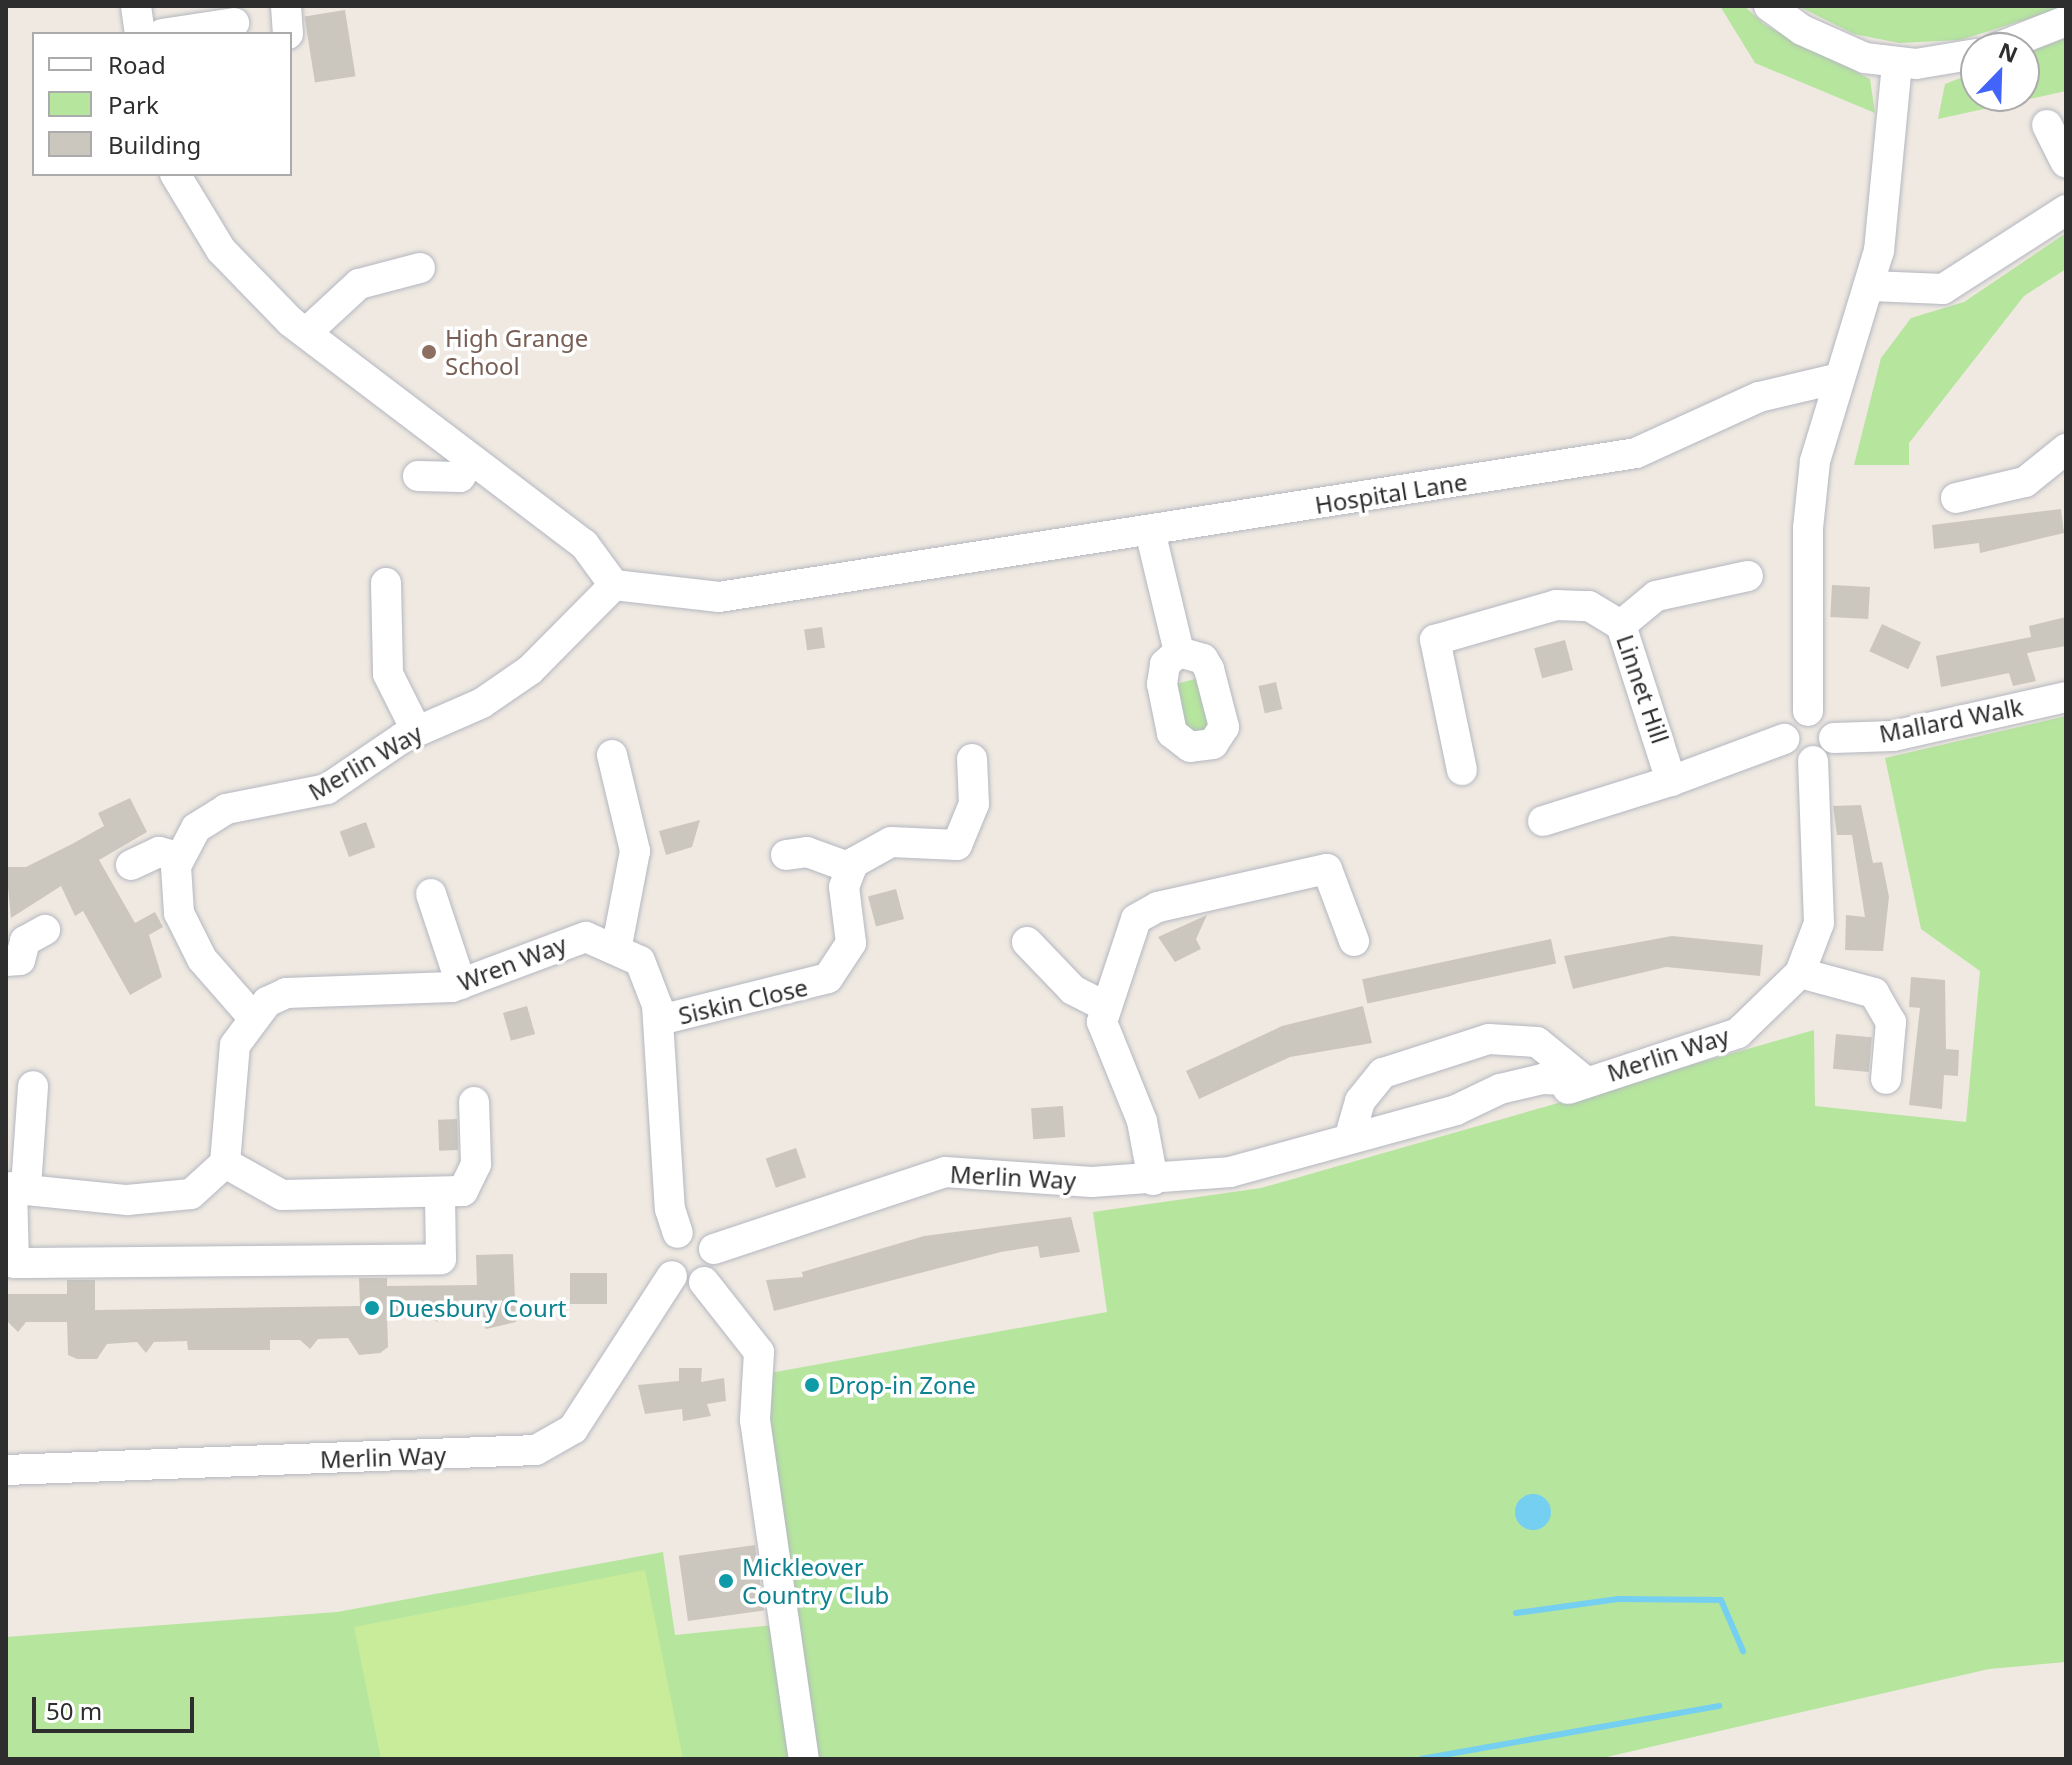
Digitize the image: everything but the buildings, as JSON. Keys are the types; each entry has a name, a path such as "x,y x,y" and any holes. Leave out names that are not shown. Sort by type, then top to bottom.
{"street":[{"path":"136,6 140,32"},
{"path":"286,6 288,32"},
{"path":"1769,6 1833,47 1897,64 1960,56"},
{"path":"173,32 235,21"},
{"path":"2038,32 2066,21"},
{"path":"1808,711 1808,528 1836,379 1871,286 1893,156 1897,64"},
{"path":"2047,125 2066,163"},
{"path":"176,176 221,250 306,333 584,544 614,585"},
{"path":"1871,286 1943,289 2066,210"},
{"path":"306,333 359,284 420,268"},
{"name":"Hospital Lane","path":"614,585 719,597 1636,453 1759,397 1836,379"},
{"path":"1956,498 2025,482 2066,449"},
{"path":"418,476 460,477 472,460"},
{"path":"1150,531 1179,652"},
{"path":"1621,625 1656,596 1748,576"},
{"path":"386,583 388,674 416,730"},
{"name":"Merlin Way","path":"179,857 196,828 219,813 327,789 416,730 516,680 614,585"},
{"name":"Linnet Hill","path":"1462,770 1435,640 1556,605 1589,606 1621,625 1671,781"},
{"name":"Mallard Walk","path":"1834,738 1893,736 2066,697"},
{"path":"1543,821 1671,781 1784,739 1792,717 1808,711 1830,721 1834,738 1813,761 1797,759 1784,739"},
{"path":"612,755 635,851 627,871 617,945 640,961 660,1020 670,1209 678,1233"},
{"path":"786,855 807,852 851,868 878,845 957,845 974,804 972,759"},
{"name":"Merlin Way","path":"714,1249 945,1172 1166,1177 1230,1172 1336,1140 1456,1110 1504,1109 1738,1033 1800,973 1819,923 1813,761"},
{"path":"15,1187 127,1200 180,1198 225,1163 235,1045 251,1015 185,930 174,881 179,857 159,852 131,865"},
{"name":"Siskin Close","path":"660,1020 828,978 851,943 844,901 851,868"},
{"path":"1166,1177 1102,1022 1129,932 1145,913 1327,869 1354,941"},
{"path":"431,894 461,984"},
{"path":"13,960 25,941 45,930"},
{"name":"Wren Way","path":"251,1015 286,993 461,984 556,943 586,937 617,945"},
{"path":"1027,942 1073,990 1105,1006"},
{"path":"1800,973 1874,993 1891,1022 1886,1079"},
{"path":"1336,1140 1360,1101 1383,1073 1489,1039 1537,1042 1585,1081"},
{"path":"33,1086 15,1187 14,1263 441,1259 440,1230 451,1191 476,1164 474,1102"},
{"path":"225,1163 282,1195 451,1191"},
{"path":"678,1233 702,1234 714,1249 704,1282"},
{"path":"678,1233 665,1250 672,1276 704,1282 759,1352 755,1420 804,1759"},
{"name":"Merlin Way","path":"6,1470 536,1450 579,1421 672,1276"}],"green space":[{"path":"1720,6 1744,6 1765,25 1870,79 1875,113 1755,63"},
{"path":"1798,6 2066,6 1986,32 1960,32 1960,40 1899,43 1854,34"},
{"path":"2066,38 2066,91 2040,97 2040,48"},
{"path":"1960,78 1960,112 1970,112 1938,119 1945,84"},
{"path":"2066,233 2066,269 2024,296 1909,443 1909,465 1854,465 1881,358 1911,318 1964,302"},
{"path":"1199,678 1212,729 1185,734 1176,684"},
{"path":"2066,716 2066,1662 1989,1669 1598,1759 814,1759 763,1420 770,1373 1107,1312 1093,1212 1261,1188 1814,1030 1815,1106 1966,1122 1980,971 1921,929 1885,758"},
{"path":"663,1552 675,1635 774,1625 788,1759 6,1759 6,1637 337,1612"},
{"path":"645,1570 683,1759 381,1759 354,1627"}],"water":[{"path":"1533,1494 1546,1499 1551,1512 1546,1525 1533,1530 1520,1525 1515,1512 1520,1499"}],"waterway":[{"path":"1516,1613 1618,1599 1721,1600 1743,1651"},
{"path":"1421,1759 1719,1706"}],"place":[{"name":"High Grange School","path":"429,352"},
{"name":"Duesbury Court","path":"372,1308"},
{"name":"Drop-in Zone","path":"812,1385"},
{"name":"Mickleover Country Club","path":"726,1581"}]}
